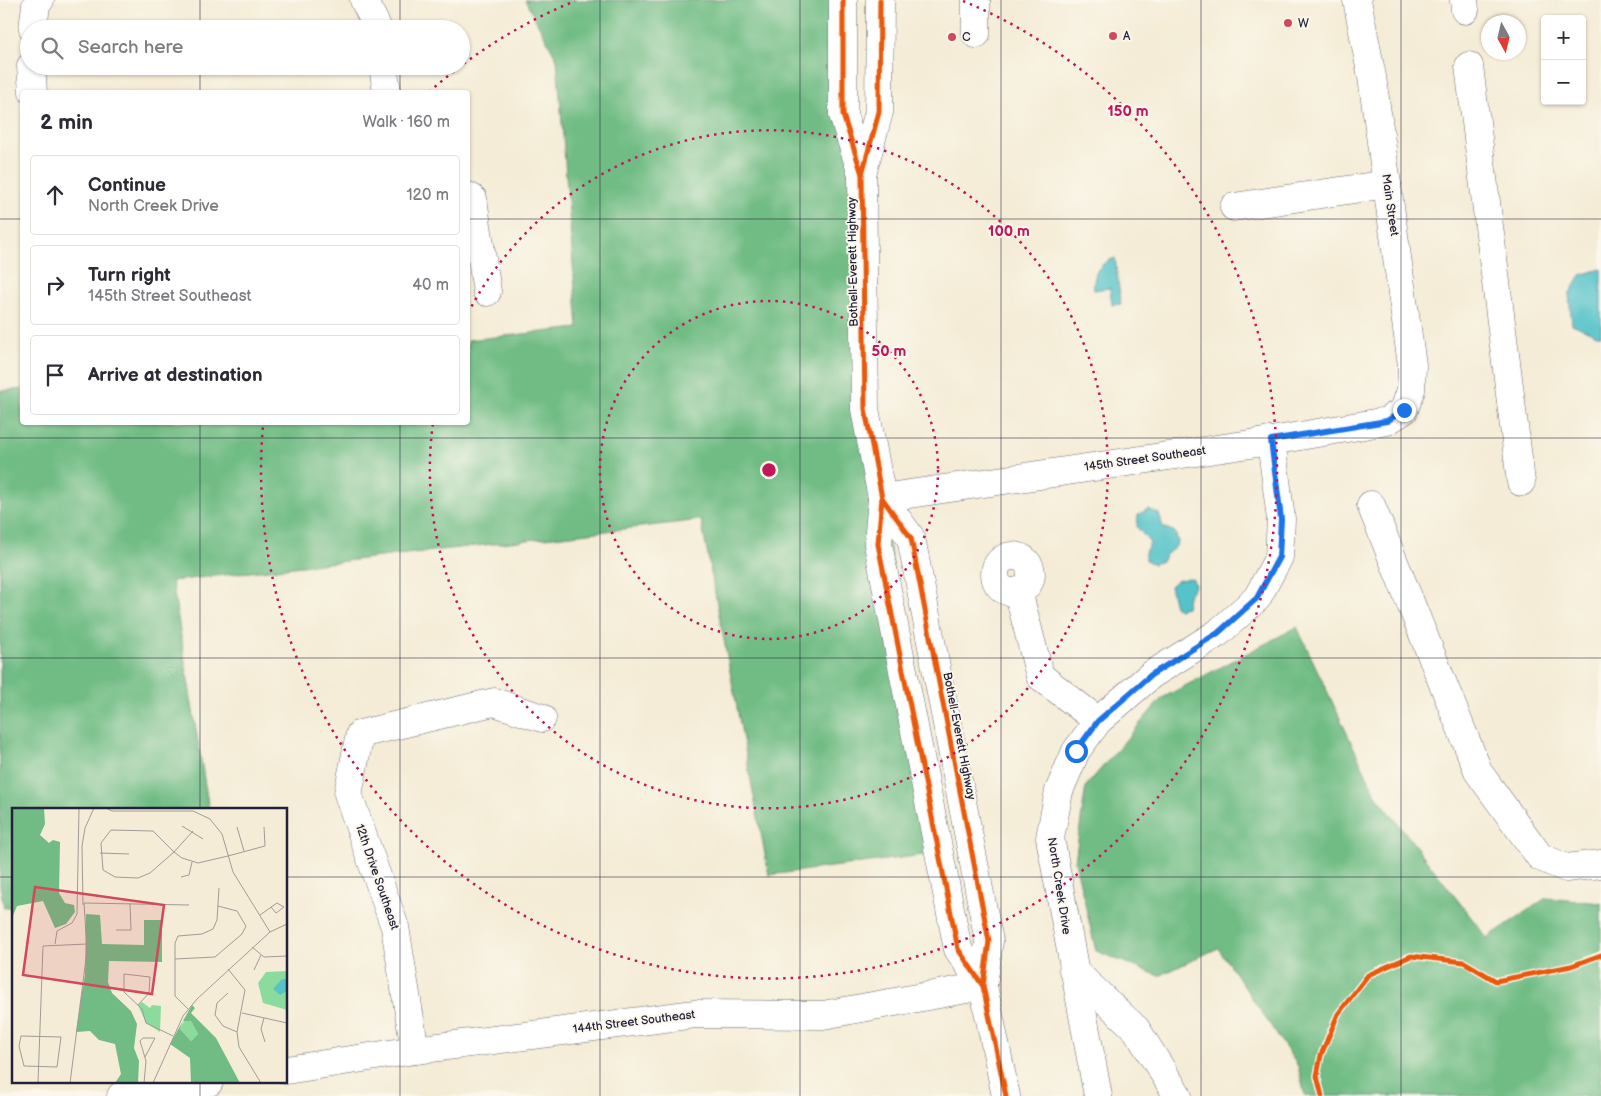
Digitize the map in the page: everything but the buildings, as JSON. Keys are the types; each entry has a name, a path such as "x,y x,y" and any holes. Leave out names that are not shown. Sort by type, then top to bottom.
{"street":[{"path":"34,20 36,5 40,0"},
{"path":"364,0 374,20"},
{"name":"Bothell-Everett Highway","path":"843,0 843,115 862,174"},
{"name":"Bothell-Everett Highway","path":"880,0 879,112 862,174 865,409 882,498 878,544 958,949 983,986 1006,1096"},
{"path":"976,0 976,34"},
{"name":"Main Street","path":"1357,0 1372,76 1412,364 1411,390 1404,410"},
{"path":"1469,66 1520,482"},
{"path":"32,75 33,90"},
{"path":"385,75 387,90"},
{"path":"1234,207 1387,184"},
{"path":"470,197 473,199 487,292"},
{"name":"145th Street Southeast","path":"882,498 1387,421 1404,410"},
{"name":"North Creek Drive","path":"1098,1096 1073,970 1050,838 1060,791 1072,759 1098,721 1151,675 1218,633 1257,598 1279,557 1281,519 1271,440"},
{"path":"1370,505 1479,772 1540,857 1566,868 1601,864"},
{"path":"1018,591 1040,676 1098,721"},
{"name":"12th Drive Southeast","path":"415,1050 395,927 348,794 360,734 494,702 542,718"},
{"path":"1073,970 1136,1029 1178,1096"},
{"name":"144th Street Southeast","path":"288,1070 415,1050 695,1014 823,1015 983,986"},
{"path":"121,1096 196,1084"}],"green space":[{"path":"525,0 843,0 882,498 939,853 769,875 701,520 172,581 209,808 12,808 12,907 4,908 0,884 0,391 20,389 20,425 470,425 470,340 578,328 557,59"},
{"path":"1297,627 1376,795 1487,938 1546,898 1601,903 1601,1096 1305,1096 1298,1066 1218,948 1159,976 1096,951 1075,861 1086,786 1162,698"}],"water":[{"path":"1115,258 1121,304 1112,305 1110,288 1094,290 1094,284 1096,274 1101,266"},
{"path":"1601,269 1601,335 1597,335 1572,324 1569,295 1581,275"},
{"path":"1148,509 1159,514 1163,527 1175,532 1178,542 1163,560 1154,564 1145,560 1145,552 1150,543 1137,527 1138,515"},
{"path":"1193,579 1195,586 1188,596 1186,607 1178,609 1175,606 1170,586 1176,581"}],"cycle path":[{"path":"843,0 843,115 862,174"},
{"path":"880,0 879,112 862,174 865,409 882,498 878,544 958,949 983,986"},
{"path":"882,498 911,538 989,941 983,986 1006,1096"},
{"path":"1322,1096 1317,1076 1321,1055 1338,1014 1368,975 1411,956 1464,962 1496,981 1571,966 1601,955"}],"place":[{"name":"W","path":"1288,23"},
{"name":"A","path":"1113,36"},
{"name":"C","path":"952,37"}],"route":[{"path":"1076,751 1098,721 1151,675 1218,633 1257,598 1279,557 1281,519 1276,466 1271,440 1387,421 1404,410"}]}
